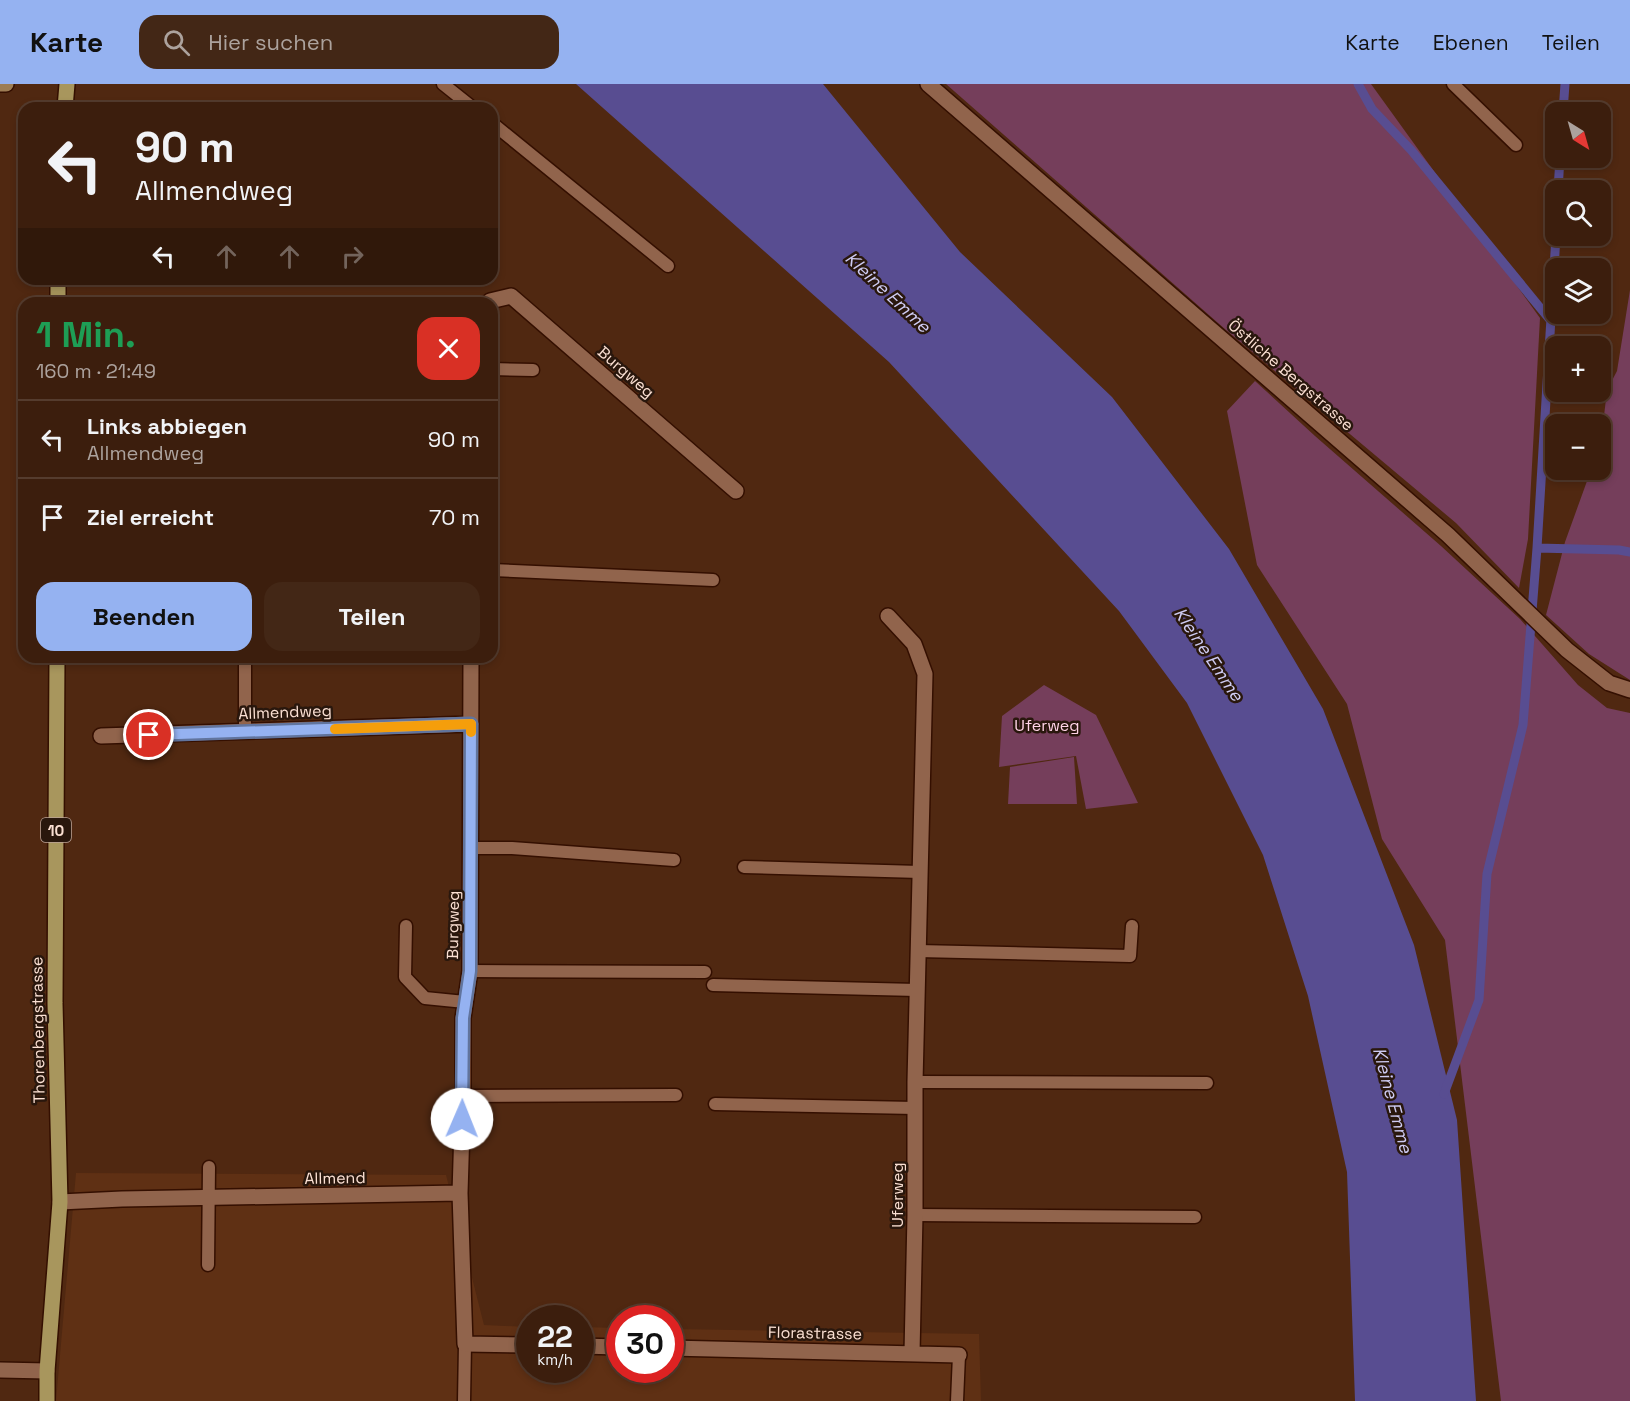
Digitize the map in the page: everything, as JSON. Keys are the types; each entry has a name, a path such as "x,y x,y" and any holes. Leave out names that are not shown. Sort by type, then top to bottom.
{"main road":[{"path":"66,102 67,84"},
{"name":"Thorenbergstrasse","path":"47,1401 47,1371 60,1202 55,1004 57,663"}],"street":[{"path":"0,84 6,84"},
{"name":"Östliche Bergstrasse","path":"928,84 1448,535 1567,650 1609,683 1630,690"},
{"name":"Burgweg","path":"498,299 511,296 736,491"},
{"name":"Uferweg","path":"888,616 914,644 925,674 915,1082 912,1353"},
{"name":"Burgweg","path":"460,1193 463,1018 470,971 471,663"},
{"name":"Allmendweg","path":"101,736 471,724"},
{"path":"460,1193 465,1344 516,1345"},
{"name":"Allmend","path":"60,1202 460,1193"},
{"name":"Florastrasse","path":"684,1348 959,1355"},
{"path":"0,1370 47,1371"}],"lane":[{"path":"443,84 466,102"},
{"path":"1453,84 1516,145"},
{"path":"498,128 669,266"},
{"path":"498,369 533,370"},
{"path":"498,570 713,580"},
{"path":"244,663 245,731"},
{"path":"471,848 512,848 674,860"},
{"path":"744,867 920,872"},
{"path":"406,926 405,977 425,998 465,1002"},
{"path":"918,951 1130,957 1132,926"},
{"path":"470,971 705,972"},
{"path":"713,984 917,990"},
{"path":"915,1082 1207,1083"},
{"path":"463,1096 676,1095"},
{"path":"715,1104 915,1107"},
{"path":"208,1265 209,1167"},
{"path":"915,1215 1195,1217"},
{"path":"464,1401 465,1344"},
{"path":"957,1401 959,1355"}],"shaded area":[{"path":"76,1173 446,1175 484,1325 516,1326 516,1383 594,1383 594,1327 606,1328 606,1383 684,1383 684,1329 979,1334 981,1401 56,1401"}],"green space":[{"path":"946,84 1371,84 1540,318 1528,539 1519,588 1456,523 1226,330"},
{"path":"1630,290 1630,680 1589,654 1546,615 1565,542 1587,480 1611,480 1611,414 1604,414 1606,402 1611,402 1611,382 1617,371"},
{"path":"1255,381 1520,619 1578,685 1607,708 1630,713 1630,1401 1501,1401 1445,940 1382,839 1347,704 1257,565 1227,411"},
{"name":"Uferweg","path":"1044,685 1096,715 1138,803 1086,809 1076,756 999,767 1002,716"},
{"path":"1074,757 1077,804 1008,804 1010,767"}],"water":[{"name":"Kleine Emme","path":"576,84 823,84 960,252 1112,397 1229,549 1323,709 1414,945 1457,1120 1476,1401 1355,1401 1347,1172 1308,996 1263,855 1187,703 1119,611 889,362"}],"waterway":[{"path":"1358,84 1372,109 1411,150 1545,314"},
{"path":"1564,102 1565,84"},
{"path":"1559,168 1559,180"},
{"path":"1444,1094 1479,1000 1487,874 1523,725 1537,548 1555,246"},
{"path":"1537,548 1630,552"}],"slow traffic":[{"path":"335,729 471,724 471,732"}],"route":[{"path":"149,735 471,724 470,971 463,1018 462,1119"}]}
